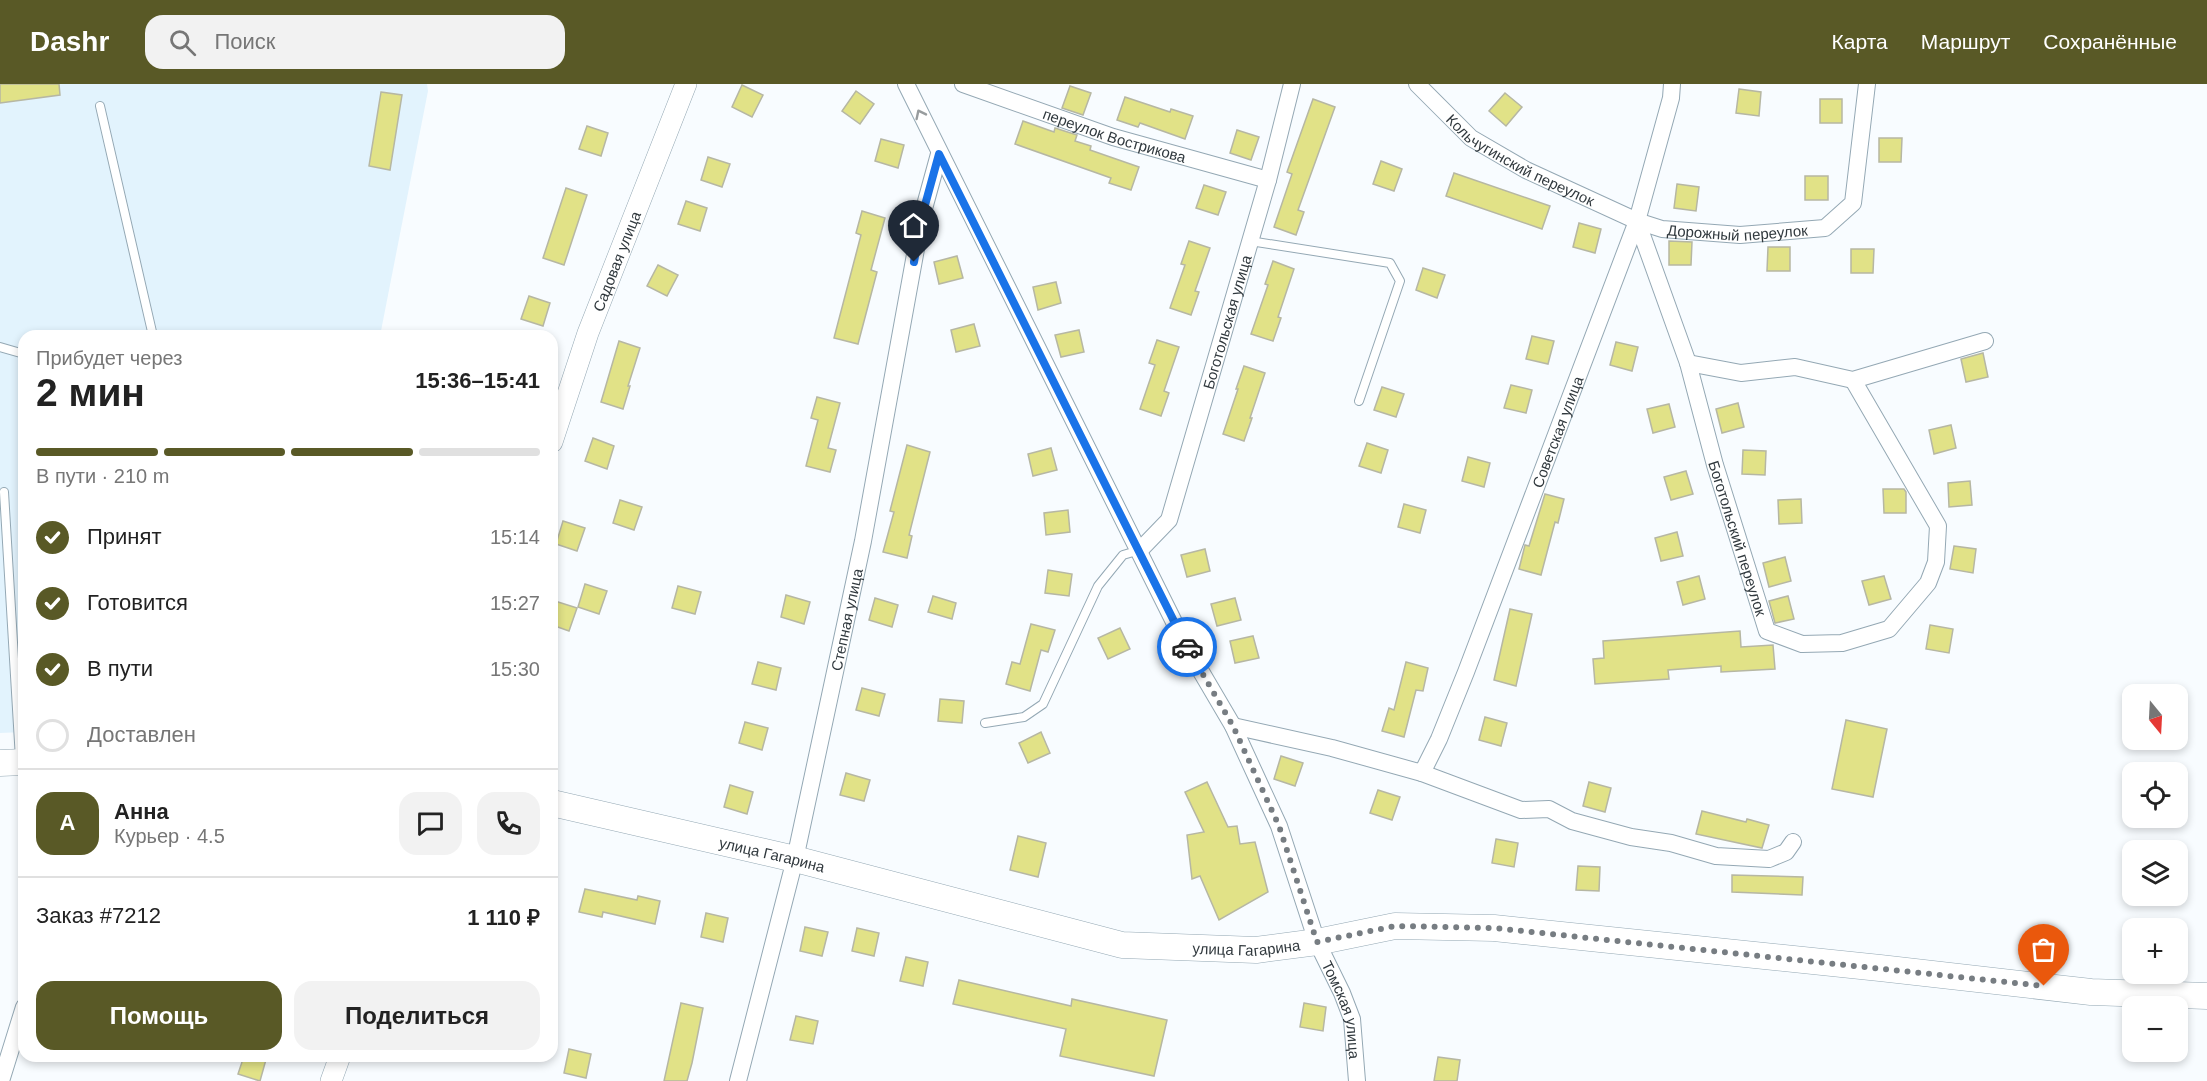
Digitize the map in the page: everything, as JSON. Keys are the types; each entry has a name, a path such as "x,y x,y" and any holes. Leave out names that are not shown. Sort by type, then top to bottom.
{"main road":[{"name":"улица Гагарина","path":"558,804 795,859 1122,945 1256,950 1317,942 1395,926 1494,928 2091,992 2207,996"}],"street":[{"name":"Садовая улица","path":"558,424 588,333 686,84"},
{"name":"Томская улица","path":"906,84 1186,646 1233,726 1279,826 1317,942 1342,993 1352,1020 1357,1081"},
{"name":"переулок Вострикова","path":"963,84 1113,136 1268,180"},
{"name":"Боготольская улица","path":"1140,550 1169,520 1268,180 1293,84"},
{"name":"Кольчугинский переулок","path":"1417,84 1470,138 1526,170 1637,221"},
{"name":"Советская улица","path":"1422,773 1439,739 1466,672 1637,221 1671,98 1672,84"},
{"name":"Дорожный переулок","path":"1637,221 1662,229 1740,236 1825,228 1853,203 1867,84"},
{"name":"Степная улица","path":"738,1081 795,859 863,541 922,216 939,154"},
{"name":"Боготольский переулок","path":"1637,221 1688,363 1715,465 1767,631 1802,644 1842,643 1889,629 1928,583 1936,562 1938,526 1852,380"},
{"path":"1688,363 1741,373 1795,367 1852,380 1985,341"},
{"path":"1233,726 1332,748 1422,773 1521,810 1549,809 1572,821 1630,837 1671,843 1716,856 1769,859 1786,852 1793,842"},
{"path":"1,1081 18,1026"},
{"path":"331,1081 338,1062"}],"lane":[{"path":"100,106 152,330"},
{"path":"1250,242 1390,263 1400,281 1359,401"},
{"path":"0,347 18,352"},
{"path":"4,492 15,763"},
{"path":"985,723 1024,717 1043,704 1098,586 1122,555 1140,550"}],"shaded area":[{"path":"0,84 427,84 428,91 381,330 18,330 18,732 0,733"}],"building":[{"path":"0,84 59,84 60,95 0,103"},
{"path":"742,85 763,95 752,117 732,107"},
{"path":"1070,86 1091,93 1083,115 1062,108"},
{"path":"1739,89 1761,92 1759,116 1736,113"},
{"path":"856,91 874,104 860,124 842,111"},
{"path":"381,92 402,95 390,170 369,166"},
{"path":"1505,93 1522,107 1506,126 1489,111"},
{"path":"1125,97 1170,112 1171,109 1193,116 1185,139 1140,123 1138,127 1117,120"},
{"path":"1313,99 1335,107 1298,210 1304,212 1296,235 1274,227 1292,174 1287,172"},
{"path":"1820,99 1842,99 1842,123 1820,123"},
{"path":"1023,121 1054,132 1055,128 1077,135 1075,141 1091,146 1090,150 1139,167 1131,190 1109,183 1111,178 1015,144"},
{"path":"587,126 608,133 601,156 579,149"},
{"path":"1237,130 1259,137 1251,160 1230,153"},
{"path":"1879,138 1902,138 1901,162 1879,162"},
{"path":"881,139 904,145 898,168 875,161"},
{"path":"708,157 730,164 722,187 701,180"},
{"path":"1381,161 1402,169 1394,191 1373,184"},
{"path":"1454,173 1550,206 1542,229 1446,196"},
{"path":"1805,176 1828,176 1828,200 1805,200"},
{"path":"1677,184 1699,187 1696,211 1674,208"},
{"path":"1204,185 1226,192 1218,215 1196,208"},
{"path":"566,188 587,195 564,265 543,258"},
{"path":"686,201 707,208 700,231 678,224"},
{"path":"862,211 885,218 871,270 877,272 858,344 834,338 861,235 856,233"},
{"path":"1579,223 1601,229 1595,253 1573,247"},
{"path":"1189,241 1210,248 1195,291 1199,292 1191,315 1170,308 1185,265 1181,264"},
{"path":"1669,241 1692,242 1691,265 1669,265"},
{"path":"1768,247 1790,247 1790,271 1767,271"},
{"path":"1851,249 1874,249 1873,273 1851,273"},
{"path":"957,256 963,278 939,284 934,262"},
{"path":"1273,261 1294,269 1278,317 1281,318 1273,341 1251,334 1268,285 1265,284"},
{"path":"658,265 678,275 667,296 647,286"},
{"path":"1423,268 1445,275 1437,298 1416,290"},
{"path":"1056,282 1061,303 1038,310 1033,287"},
{"path":"529,296 550,303 543,326 521,319"},
{"path":"974,324 980,346 956,352 951,330"},
{"path":"1079,330 1084,352 1061,357 1055,335"},
{"path":"1532,336 1554,341 1548,364 1526,359"},
{"path":"1157,340 1179,347 1164,391 1169,393 1161,416 1140,409 1155,365 1149,363"},
{"path":"619,341 640,348 623,409 601,402"},
{"path":"1616,342 1638,347 1632,371 1610,365"},
{"path":"1983,353 1988,377 1966,382 1961,359"},
{"path":"1244,366 1265,373 1244,441 1223,434"},
{"path":"1511,385 1532,390 1526,413 1504,408"},
{"path":"1382,387 1404,394 1396,417 1374,410"},
{"path":"817,397 840,403 828,448 836,450 830,472 806,466 818,420 811,418"},
{"path":"1738,403 1744,427 1722,433 1716,409"},
{"path":"1669,404 1675,427 1653,433 1647,409"},
{"path":"1951,425 1956,448 1934,454 1929,430"},
{"path":"593,438 614,446 607,469 585,461"},
{"path":"1367,443 1388,450 1381,473 1359,466"},
{"path":"907,445 930,452 909,535 912,536 907,558 883,552 894,512 890,511"},
{"path":"1051,448 1057,470 1033,476 1028,454"},
{"path":"1743,450 1766,451 1765,475 1742,474"},
{"path":"1468,457 1490,463 1484,487 1462,481"},
{"path":"1686,471 1693,494 1671,500 1664,477"},
{"path":"1970,481 1972,505 1949,507 1948,483"},
{"path":"1883,489 1904,489 1906,513 1884,513"},
{"path":"1545,494 1564,499 1558,523 1555,522 1541,575 1519,569 1525,545 1529,546"},
{"path":"1801,499 1802,523 1779,524 1778,500"},
{"path":"620,500 642,507 634,530 613,523"},
{"path":"1404,504 1426,510 1420,533 1398,527"},
{"path":"1068,510 1070,532 1046,535 1044,513"},
{"path":"563,521 585,528 577,551 558,545"},
{"path":"1677,532 1683,556 1661,561 1655,538"},
{"path":"1954,546 1976,549 1973,573 1950,569"},
{"path":"1205,549 1210,571 1187,577 1181,555"},
{"path":"1785,557 1791,581 1769,587 1763,563"},
{"path":"1048,570 1072,574 1069,596 1045,593"},
{"path":"1699,576 1705,599 1683,605 1677,582"},
{"path":"1884,576 1891,599 1869,605 1862,581"},
{"path":"585,584 607,591 599,614 578,607"},
{"path":"678,586 701,592 695,614 672,608"},
{"path":"786,595 810,602 804,624 781,617"},
{"path":"933,596 956,603 952,619 928,612"},
{"path":"1788,596 1794,619 1775,623 1769,601"},
{"path":"875,598 898,605 892,627 869,620"},
{"path":"1235,598 1241,620 1217,626 1211,604"},
{"path":"558,602 577,608 569,631 558,627"},
{"path":"1510,609 1532,614 1516,686 1494,680"},
{"path":"1031,624 1055,630 1048,652 1041,650 1030,691 1006,684 1012,662 1020,664"},
{"path":"1930,625 1953,629 1949,653 1926,649"},
{"path":"1120,628 1130,649 1108,659 1098,638"},
{"path":"1740,631 1741,647 1773,645 1775,669 1721,672 1721,666 1668,670 1669,679 1595,684 1593,659 1604,658 1603,641"},
{"path":"1253,636 1259,658 1235,663 1230,641"},
{"path":"758,662 781,668 776,690 752,684"},
{"path":"1406,662 1428,668 1423,691 1416,690 1404,737 1382,731 1389,708 1394,710"},
{"path":"862,688 885,694 879,716 856,710"},
{"path":"940,699 964,701 962,723 938,721"},
{"path":"1485,717 1507,723 1501,746 1479,740"},
{"path":"1846,720 1887,729 1873,797 1832,789"},
{"path":"745,722 768,728 762,750 739,743"},
{"path":"1041,732 1050,753 1028,763 1019,743"},
{"path":"1281,756 1303,763 1295,786 1274,779"},
{"path":"846,773 870,780 864,801 840,795"},
{"path":"1207,782 1228,827 1237,826 1240,844 1255,842 1268,892 1219,920 1200,876 1192,879 1187,835 1204,832 1185,792"},
{"path":"1589,782 1611,788 1605,812 1583,806"},
{"path":"730,785 753,792 747,814 724,807"},
{"path":"1378,790 1400,797 1392,820 1370,813"},
{"path":"1702,811 1769,825 1762,848 1696,834"},
{"path":"1018,836 1046,843 1038,877 1010,870"},
{"path":"1496,839 1518,843 1514,867 1492,863"},
{"path":"1578,866 1600,867 1599,891 1576,890"},
{"path":"1732,875 1803,877 1802,895 1732,892"},
{"path":"585,889 637,900 638,896 660,901 655,924 603,912 602,917 579,912"},
{"path":"706,913 728,918 723,942 701,937"},
{"path":"805,927 828,932 822,956 800,951"},
{"path":"857,928 879,933 874,956 852,951"},
{"path":"906,957 928,962 923,986 900,981"},
{"path":"959,980 1071,1006 1072,999 1167,1020 1154,1076 1060,1056 1066,1029 953,1004"},
{"path":"681,1003 703,1008 692,1063 687,1081 664,1081"},
{"path":"1304,1003 1326,1007 1323,1031 1300,1027"},
{"path":"796,1016 818,1021 813,1044 790,1040"},
{"path":"569,1049 591,1054 586,1078 564,1073"},
{"path":"1438,1057 1460,1060 1457,1081 1434,1081"},
{"path":"242,1062 265,1062 260,1081 238,1074"}],"way so far":[{"path":"1187,647 1233,726 1279,826 1317,942 1395,926 1494,928 2044,986"}],"route":[{"path":"914,262 922,216 939,154 1187,647"}]}
